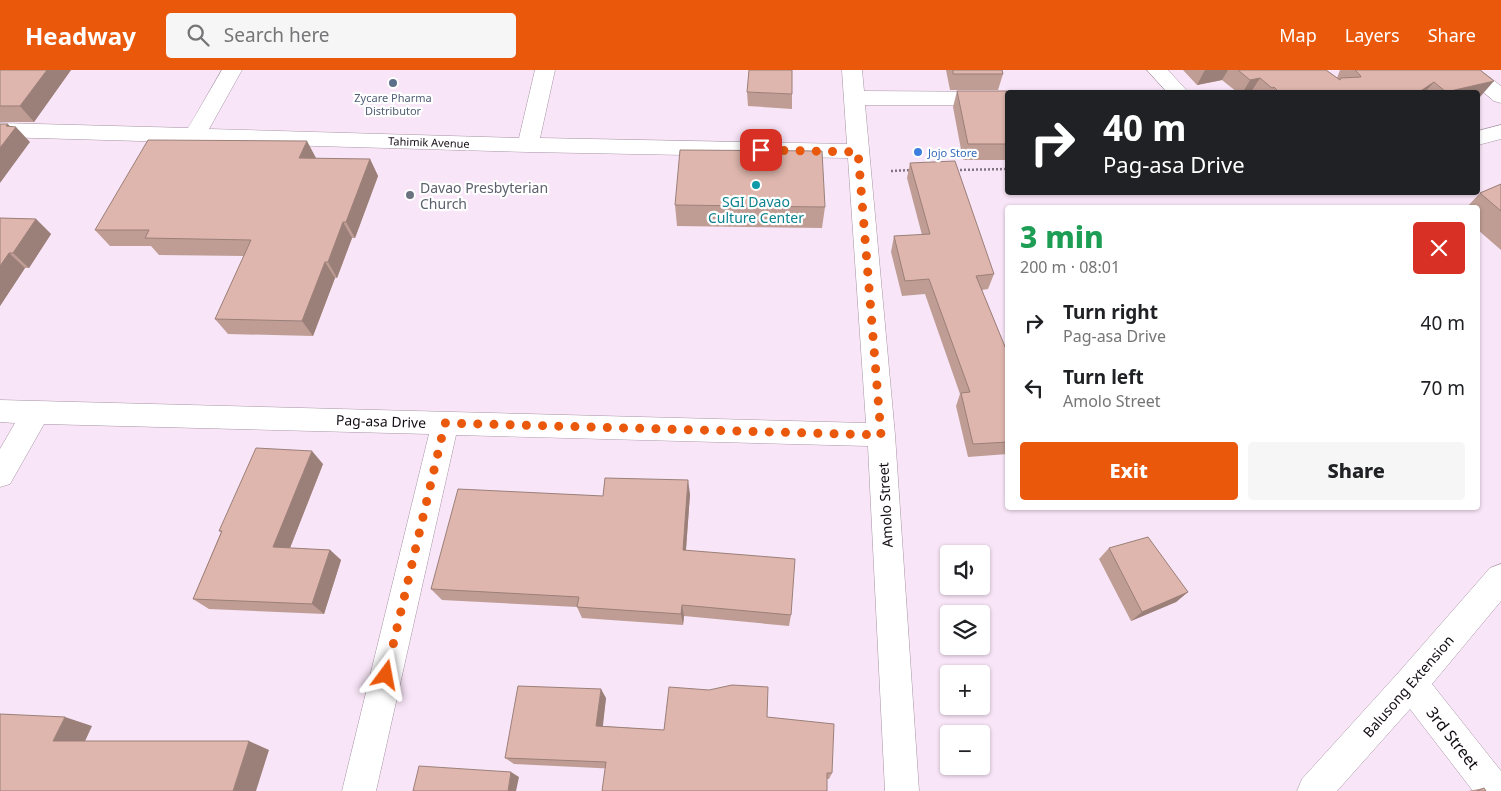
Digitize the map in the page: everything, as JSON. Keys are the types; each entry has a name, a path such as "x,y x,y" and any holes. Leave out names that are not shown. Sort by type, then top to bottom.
{"street":[{"path":"194,136 232,70"},
{"path":"528,145 546,70"},
{"name":"Amolo Street","path":"852,70 881,435 902,791"},
{"path":"1157,70 1176,90"},
{"path":"1468,70 1501,96"},
{"path":"854,98 1005,98"},
{"name":"Tahimik Avenue","path":"0,130 528,145 859,161"},
{"path":"1480,137 1501,132"},
{"name":"Pag-asa Drive","path":"0,411 881,435"},
{"path":"0,475 36,412"},
{"path":"359,791 445,423"},
{"name":"Balusong Extension","path":"1314,791 1411,684 1501,578"},
{"name":"3rd Street","path":"1411,684 1495,791"}],"path":[{"path":"859,161 919,170"},
{"path":"948,170 1005,169"}],"building":[{"path":"0,70 47,70 20,106 0,106"},
{"path":"749,70 792,70 792,94 747,92"},
{"path":"953,70 1002,70 1003,74 953,74"},
{"path":"1238,70 1326,70 1340,80 1341,78 1361,77 1355,70 1480,70 1494,81 1455,90 1444,90 1434,82 1422,90 1277,90 1260,78 1250,80"},
{"path":"957,91 1005,91 1005,144 968,144"},
{"path":"0,124 16,127 0,148"},
{"path":"148,140 307,141 299,158 370,159 346,222 343,222 328,262 325,262 302,321 215,319 251,240 145,238 149,230 95,230"},
{"path":"680,150 822,151 825,207 675,205"},
{"path":"955,161 994,274 976,276 1005,347 1005,442 973,444 961,393 970,392 929,279 905,281 894,236 930,234 910,163"},
{"path":"1501,184 1501,211 1480,193"},
{"path":"0,218 36,219 13,253 9,253 0,266"},
{"path":"256,448 312,451 273,547 330,550 312,604 193,599 222,531 219,531"},
{"path":"605,478 688,480 683,550 795,559 791,615 682,605 681,614 577,607 579,597 431,589 458,489 603,496"},
{"path":"1148,537 1188,592 1142,612 1109,548"},
{"path":"732,685 768,687 767,717 834,724 832,773 827,773 827,791 602,791 606,762 505,758 518,686 601,689 596,726 664,730 669,687 709,690"},
{"path":"0,714 65,717 53,741 249,741 233,791 0,791"},
{"path":"419,766 511,772 508,791 413,791"}],"place":[{"name":"Zycare Pharma Distributor","path":"393,83"},
{"name":"Jojo Store","path":"918,152"},
{"name":"SGI Davao Culture Center","path":"756,185"},
{"name":"Davao Presbyterian Church","path":"410,195"}],"route":[{"path":"386,675 445,423 881,435 858,152 761,150"}]}
